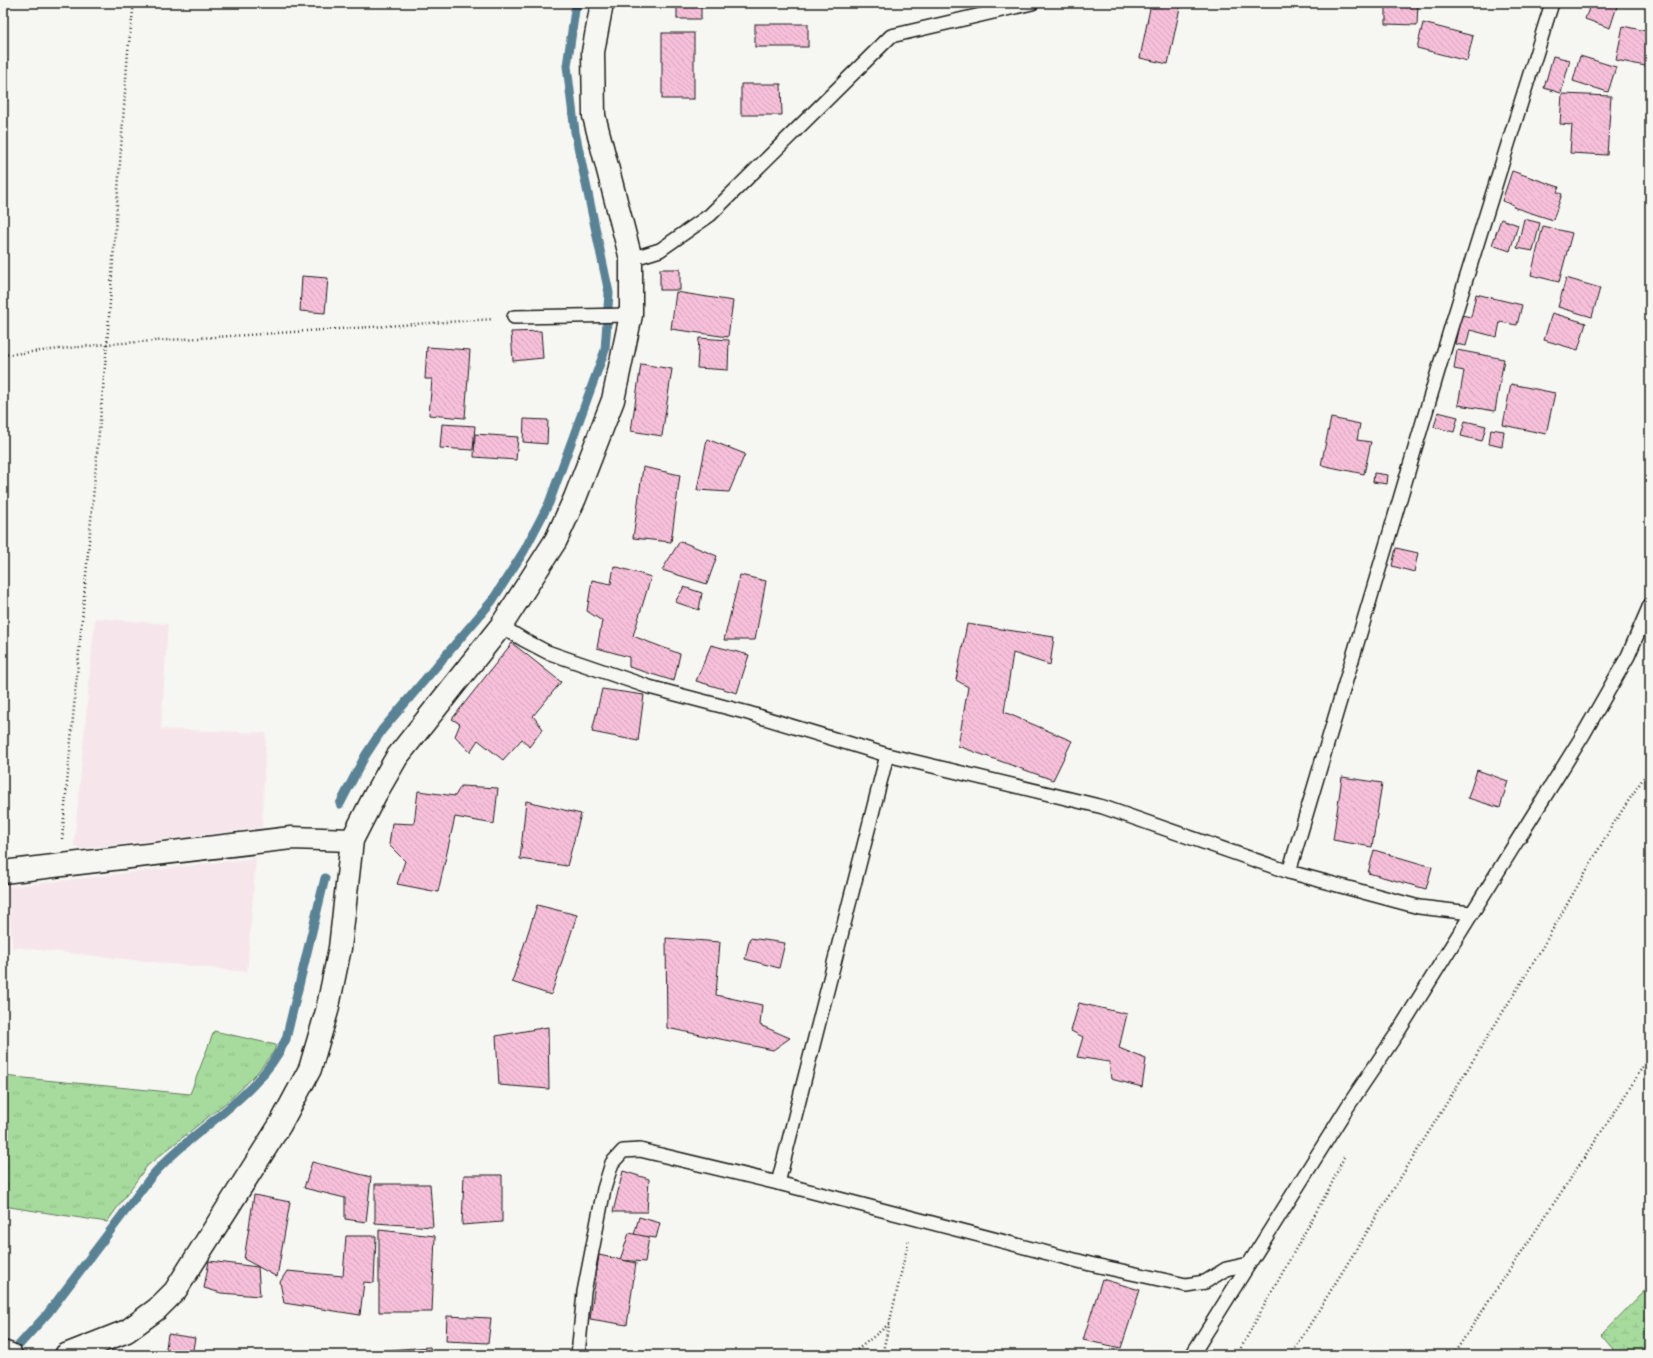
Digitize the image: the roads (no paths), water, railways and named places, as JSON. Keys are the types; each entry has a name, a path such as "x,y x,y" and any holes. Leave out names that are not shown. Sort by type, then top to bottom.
{"street":[{"path":"66,1355 127,1331 157,1310 175,1291 280,1125 310,1069 327,1011 340,948 352,840 374,795 397,757 501,626 556,540 575,498 613,400 631,259 594,116 593,52 602,3"},
{"path":"3,872 291,838 352,840"},
{"path":"3,1352 11,1355"}],"lane":[{"path":"631,259 660,250 710,215 891,36 1032,3"},
{"path":"1289,872 1452,324 1552,3"},
{"path":"514,317 624,315"},
{"path":"1192,1355 1344,1112 1398,1032 1583,735 1624,663 1650,605"},
{"path":"501,626 547,652 649,686 748,713 887,755 1103,807 1289,872 1419,907 1472,913"},
{"path":"778,1183 887,755"},
{"path":"578,1355 584,1292 604,1188 612,1163 623,1151 640,1150 778,1183 1090,1264 1186,1285 1205,1282 1226,1269 1249,1264"}],"waterway":[{"path":"340,804 365,756 382,730 492,601 524,551 549,503 605,350 609,293 575,132 567,66 575,10 578,3"},
{"path":"10,1355 48,1313 151,1177 168,1159 242,1096 259,1079 274,1060 286,1039 325,878"}]}
